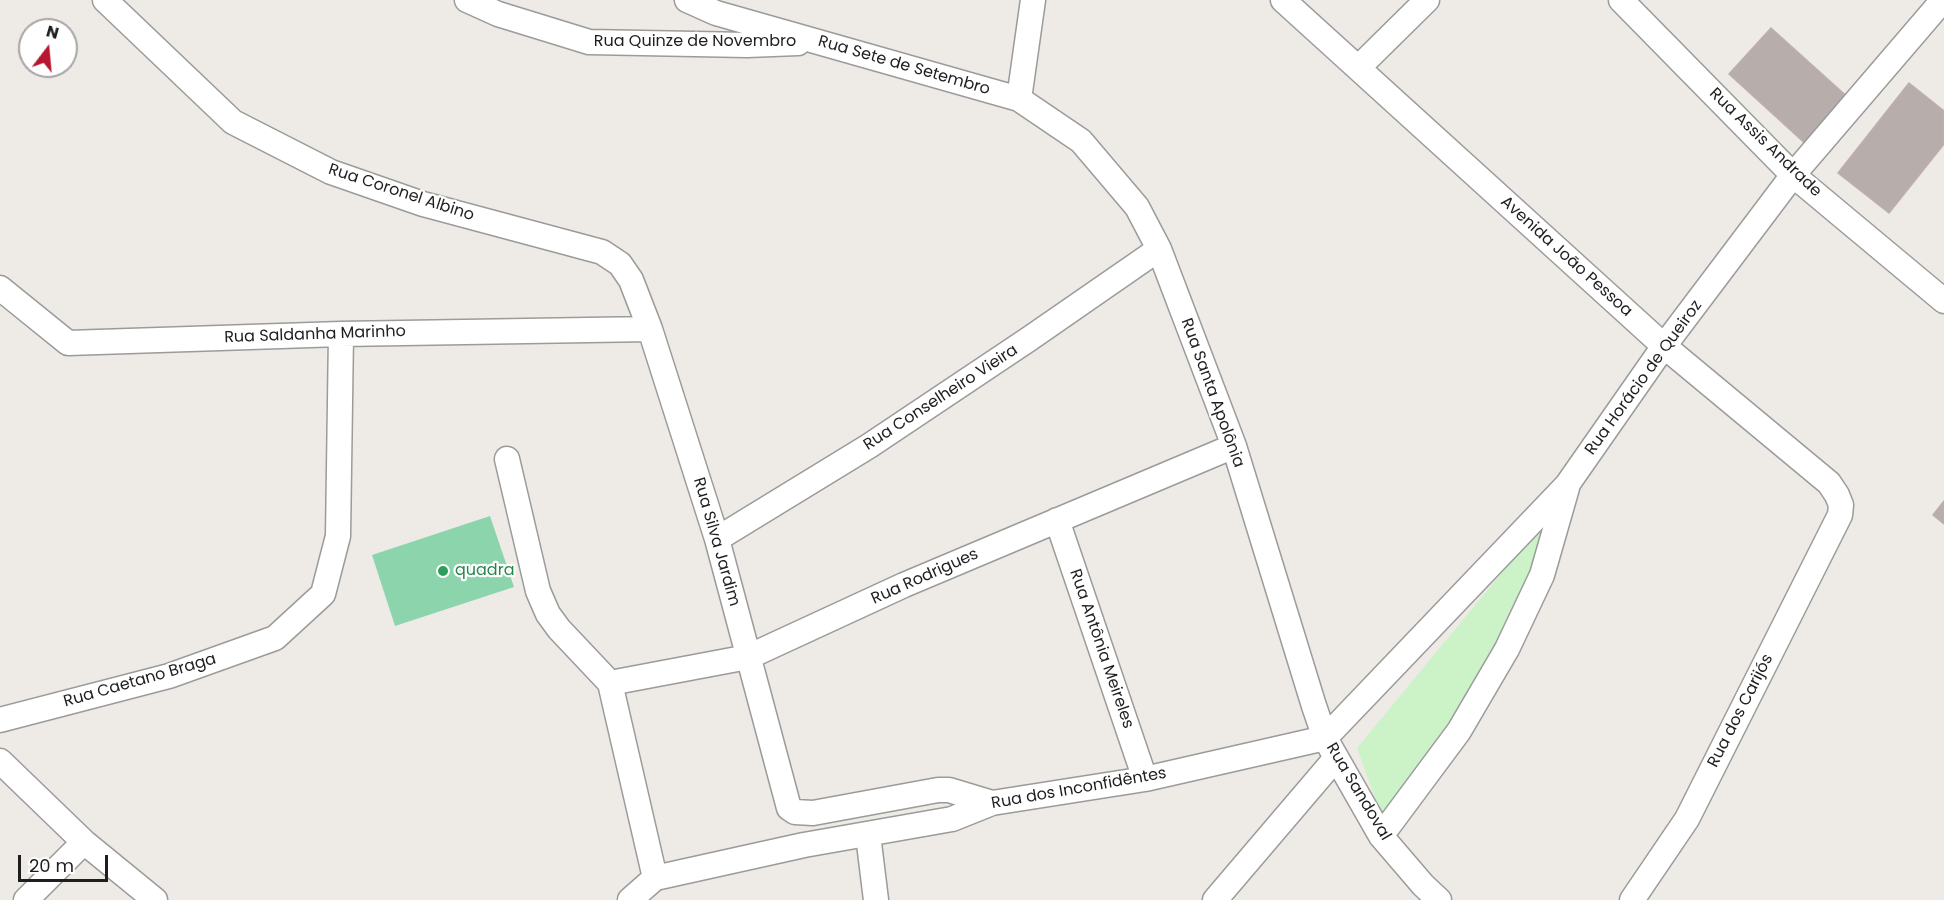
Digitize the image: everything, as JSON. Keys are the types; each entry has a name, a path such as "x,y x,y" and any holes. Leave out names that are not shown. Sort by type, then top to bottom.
{"street":[{"name":"Rua Coronel Albino","path":"105,0 233,122 331,172 423,204 602,252 620,264 631,280"},
{"name":"Rua Quinze de Novembro","path":"467,0 498,15 589,42 747,45 821,42"},
{"name":"Rua Sete de Setembro","path":"687,0 716,13 1019,99"},
{"path":"1019,99 1033,0"},
{"name":"Avenida João Pessoa","path":"1283,0 1664,346 1829,483 1841,505 1840,515"},
{"path":"1358,68 1427,0"},
{"name":"Rua Assis Andrade","path":"1622,0 1793,175 1944,300"},
{"name":"Rua Horácio de Queiroz","path":"1215,900 1331,748 1567,485 1664,346 1793,175 1943,0"},
{"name":"Rua Santa Apolônia","path":"1019,99 1082,141 1137,207 1159,249 1234,446 1314,705 1331,748"},
{"name":"Rua Conselheiro Vieira","path":"717,539 879,440 1159,249"},
{"name":"Rua Silva Jardim","path":"631,280 650,329 717,539 789,808 795,812 813,813 938,790 949,790 992,803"},
{"name":"Rua Saldanha Marinho","path":"0,288 68,343 341,334 650,329"},
{"name":"Rua Caetano Braga","path":"0,720 169,676 274,638 322,594 338,536 341,334"},
{"name":"Rua Rodrigues","path":"610,683 748,657 904,585 1234,446"},
{"path":"507,459 538,591 559,629 610,683 656,878"},
{"path":"1381,836 1460,731 1507,649 1542,575 1567,485"},
{"name":"Rua dos Carijós","path":"1632,900 1687,819 1840,515"},
{"name":"Rua Antônia Meireles","path":"1057,520 1145,779"},
{"name":"Rua dos Inconfidêntes","path":"630,900 656,878 804,845 951,819 992,803 1331,748"},
{"name":"Rua Sandoval","path":"1331,748 1381,836 1439,900"},
{"path":"0,761 84,842 155,900"},
{"path":"868,835 876,900"},
{"path":"26,900 84,842"}],"green space":[{"path":"1586,471 1393,847 1357,748"},
{"name":"quadra","path":"490,516 514,587 395,626 372,555"}],"building":[{"path":"1771,28 1852,101 1809,147 1729,74"},
{"path":"1909,83 1944,111 1944,144 1889,213 1838,173"},
{"path":"1944,501 1944,524 1933,515"}],"place":[{"name":"quadra","path":"443,571"}]}
